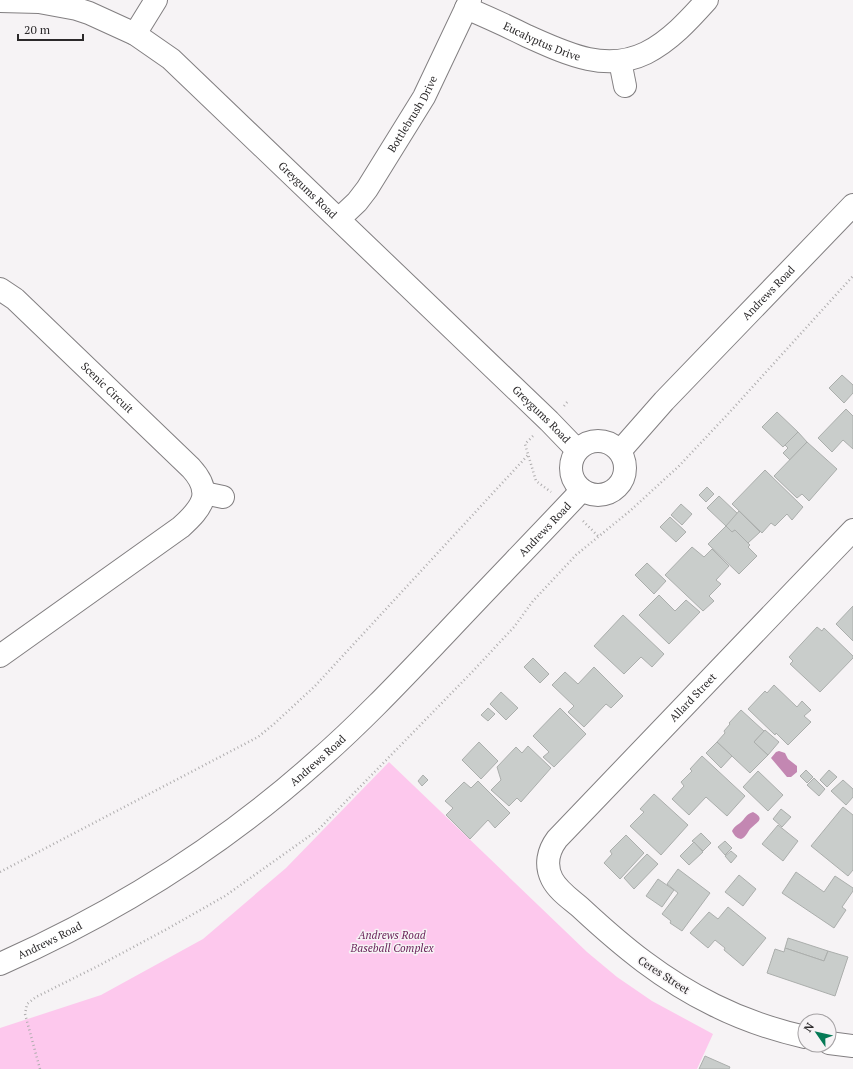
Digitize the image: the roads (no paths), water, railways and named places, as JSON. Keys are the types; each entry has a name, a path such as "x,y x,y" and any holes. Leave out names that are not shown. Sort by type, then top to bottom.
{"street":[{"path":"135,34 156,0"},
{"name":"Eucalyptus Drive","path":"468,4 573,56 601,62 620,61 633,58 658,46 685,24 708,0"},
{"name":"Greygums Road","path":"0,1 38,2 77,9 135,34 180,66 543,415 577,450"},
{"name":"Bottlebrush Drive","path":"339,219 357,202 367,189 424,96 468,4"},
{"path":"620,61 625,86"},
{"name":"Andrews Road","path":"620,451 664,401 853,206"},
{"name":"Scenic Circuit","path":"0,289 15,299 191,468 214,495 203,502 198,510 181,527 0,656"},
{"path":"599,441 614,445 620,451 624,458 625,471 621,483 615,490 607,494 590,494 582,490 576,484 572,476 571,467 577,450 587,443 599,441"},
{"name":"Andrews Road","path":"0,964 42,946 106,912 180,868 276,796 316,762 378,704 582,490"},
{"name":"Allard Street","path":"549,872 548,854 557,839 853,530"},
{"name":"Ceres Street","path":"549,872 556,885 614,939 671,981 714,1005 736,1015 797,1035"},
{"path":"837,1044 853,1046"}],"park label":[{"name":"Andrews Road Baseball Complex","path":"392,941"}]}
